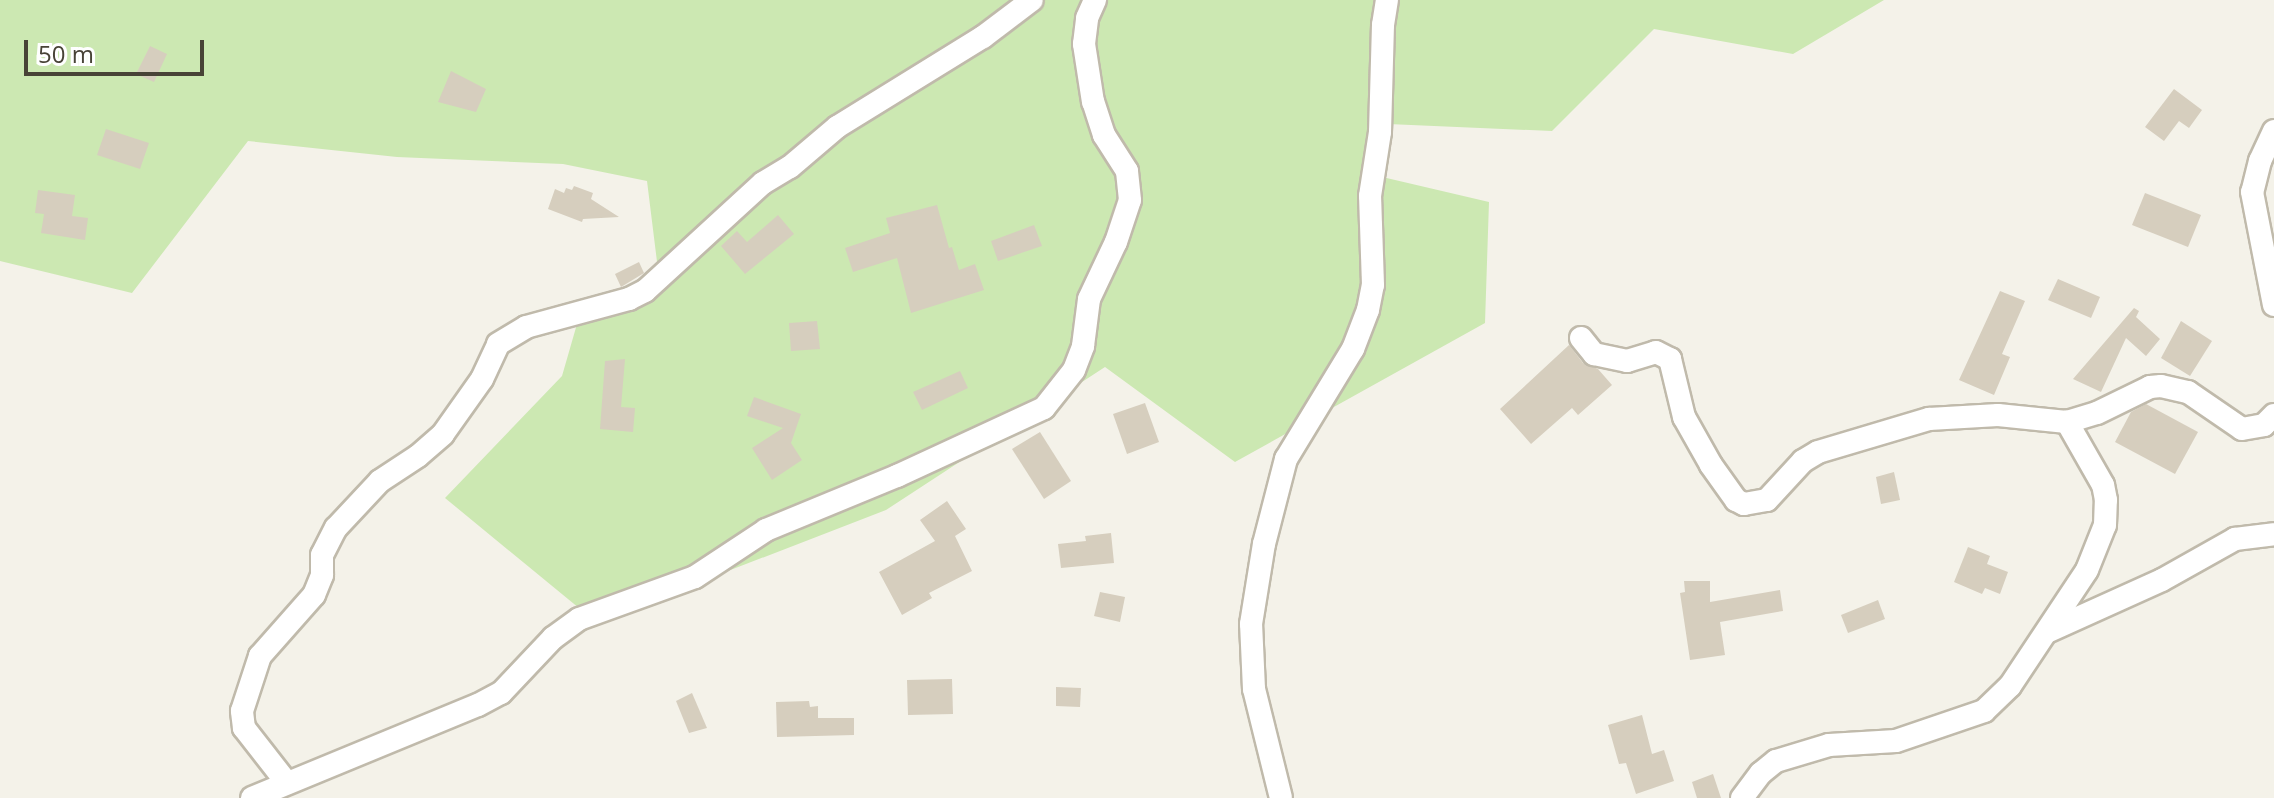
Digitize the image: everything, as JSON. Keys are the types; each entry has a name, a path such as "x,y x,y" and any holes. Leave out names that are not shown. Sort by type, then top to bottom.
{"street":[{"path":"287,783 244,728 242,711 260,656 314,595 322,575 322,555 336,528 380,481 443,434 482,379 498,344 526,327 645,291 669,274 763,183 790,167 837,127 983,37 1032,0"},
{"path":"252,798 501,693 553,638 579,619 695,577 766,530 897,476 1050,402 1074,370 1083,346 1089,299 1116,242 1130,200 1127,171 1104,135 1093,102 1084,44 1087,18 1095,0"},
{"path":"1281,798 1254,689 1251,624 1264,544 1286,459 1353,349 1373,285 1369,219 1380,132 1383,25 1387,0"},
{"path":"2274,131 2260,161 2252,192 2274,305"},
{"path":"1581,338 1594,354 1627,361 1656,352 1670,359 1684,417 1711,465 1736,500 1744,504 1767,500 1803,461 1818,452 1929,419 1998,415 2067,422 2097,413 2150,387 2161,386 2188,392 2242,429 2256,429 2274,415"},
{"path":"1742,798 1761,773 1776,761 1829,745 1896,741 1984,711 2010,686 2093,560 2106,511 2097,472 2067,422"},
{"path":"2049,631 2162,580 2235,539 2274,534"}],"green space":[{"path":"0,0 1884,0 1793,54 1654,29 1552,131 1388,124 1378,176 1489,202 1485,323 1235,462 1105,367 886,510 596,622 445,498 562,376 577,324 660,286 647,181 563,164 397,157 248,141 132,293 0,261"}],"building":[{"path":"150,46 167,54 154,82 136,74"},
{"path":"451,71 486,89 476,112 438,102"},
{"path":"2174,89 2202,110 2189,128 2179,121 2164,141 2145,127"},
{"path":"106,129 149,143 140,169 97,155"},
{"path":"574,186 593,193 591,199 619,217 583,219 582,222 548,209 555,189 564,193 566,188 572,190"},
{"path":"38,190 75,195 72,216 88,218 85,240 41,233 44,214 35,213"},
{"path":"2145,193 2201,215 2188,247 2132,225"},
{"path":"937,205 949,248 952,247 959,270 975,264 984,290 911,313 897,258 853,272 845,248 890,233 886,218"},
{"path":"778,215 794,234 745,274 721,246 737,231 747,242"},
{"path":"1034,225 1042,246 998,261 991,241"},
{"path":"639,262 644,273 621,287 615,274"},
{"path":"2058,279 2100,297 2091,318 2048,300"},
{"path":"2000,291 2025,301 2002,354 2010,357 1994,395 1959,380"},
{"path":"2134,308 2139,311 2136,317 2160,339 2146,356 2126,338 2101,392 2073,379"},
{"path":"817,321 820,349 791,351 789,323"},
{"path":"2181,321 2212,341 2190,376 2161,358"},
{"path":"1569,345 1583,363 1598,369 1612,385 1578,415 1572,408 1531,444 1500,409"},
{"path":"625,359 621,407 635,408 633,432 600,429 605,361"},
{"path":"960,371 968,388 922,410 913,392"},
{"path":"754,397 801,414 791,443 802,460 772,480 752,448 783,428 747,416"},
{"path":"1145,403 1159,442 1127,454 1113,414"},
{"path":"2146,404 2198,432 2175,474 2115,442 2131,412"},
{"path":"1040,432 1071,481 1044,499 1012,449"},
{"path":"1894,472 1900,500 1881,504 1876,477"},
{"path":"947,501 966,529 955,536 972,571 929,593 932,598 902,615 879,572 935,541 920,520"},
{"path":"1111,533 1114,563 1061,568 1058,544 1086,541 1085,536"},
{"path":"1968,547 1990,556 1987,564 2008,572 2000,594 1985,588 1982,594 1954,582"},
{"path":"1684,581 1710,581 1710,602 1780,590 1783,611 1720,622 1725,655 1690,660 1680,593 1685,592"},
{"path":"1100,592 1125,597 1120,622 1094,616"},
{"path":"1878,600 1885,619 1848,633 1841,615"},
{"path":"952,679 953,714 908,715 907,680"},
{"path":"1056,687 1081,688 1080,707 1056,706"},
{"path":"692,693 707,728 689,733 676,701"},
{"path":"809,701 810,707 818,706 818,718 854,718 854,735 777,737 776,702"},
{"path":"1642,715 1652,754 1664,750 1674,781 1636,794 1626,763 1619,764 1608,725"},
{"path":"1713,774 1721,798 1697,798 1692,782"}]}
